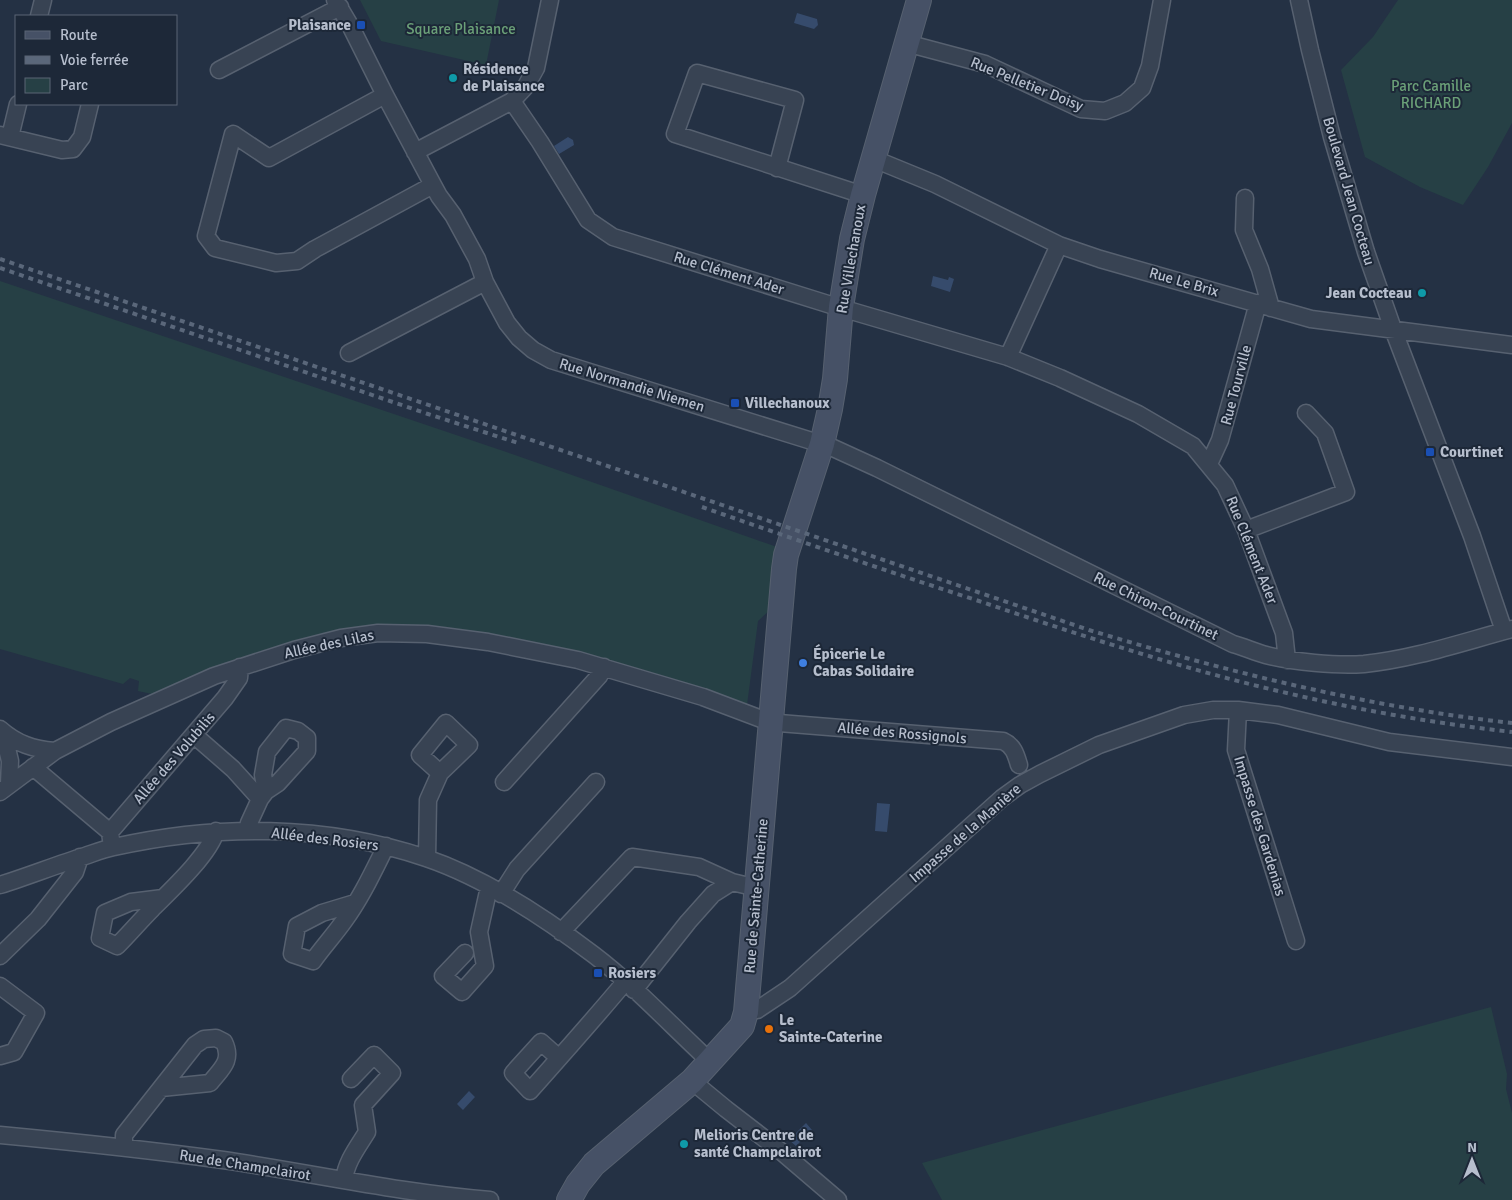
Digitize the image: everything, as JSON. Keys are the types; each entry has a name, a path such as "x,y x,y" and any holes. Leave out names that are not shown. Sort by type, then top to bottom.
{"street":[{"path":"416,152 512,101 526,86 536,68 550,0"},
{"name":"Rue Villechanoux","path":"797,520 822,444 830,409 835,379 841,307 852,239 862,195 919,0"},
{"name":"Rue Pelletier Doisy","path":"906,43 985,64 1081,109 1104,111 1125,103 1142,88 1150,66 1162,0"},
{"name":"Boulevard Jean Cocteau","path":"1299,0 1335,147 1366,252 1393,329 1508,630"},
{"path":"219,70 338,4"},
{"name":"Rue Normandie Niemen","path":"338,4 436,191 473,250 483,277 507,323 519,338 533,350 551,360 822,444"},
{"path":"777,168 795,100 697,73 675,134 777,168 862,195"},
{"path":"385,95 269,158 233,134 206,236 215,248 276,263 297,261 315,248 436,191"},
{"name":"Rue Clément Ader","path":"512,101 540,142 588,220 613,237 1008,357 1060,378 1138,414 1193,446 1225,485 1246,530 1284,633 1287,660"},
{"path":"18,105 5,136 62,150 73,149 82,137 90,105"},
{"name":"Rue Le Brix","path":"874,159 936,184 1059,244 1100,258 1311,319 1512,345"},
{"path":"1245,198 1244,230 1260,269 1264,305"},
{"path":"1008,357 1059,244"},
{"path":"349,353 483,277"},
{"name":"Rue Tourville","path":"1209,464 1220,440 1264,305"},
{"path":"1246,530 1346,492 1325,433 1306,413"},
{"name":"Rue Chiron-Courtinet","path":"822,444 877,468 1234,644 1265,655 1287,660 1364,664 1411,656 1508,630"},
{"name":"Rue de Sainte-Catherine","path":"568,1200 594,1164 692,1081 708,1061 742,1026 746,1012 784,568 797,520"},
{"name":"Allée des Lilas","path":"5,788 55,751 163,698 214,676 294,650 341,638 378,633 427,634 488,642 578,660 702,697 770,721"},
{"name":"Allée des Volubilis","path":"111,840 225,698 239,678 240,667"},
{"path":"504,782 599,676 604,667"},
{"name":"Impasse de la Manière","path":"746,1012 757,1010 790,988 995,804 1020,785 1099,745 1184,715 1213,710 1238,710 1278,715 1389,742 1512,757"},
{"name":"Impasse des Gardenias","path":"1238,710 1236,750 1296,941"},
{"name":"Allée des Rossignols","path":"770,721 1003,741 1012,747 1019,765"},
{"path":"2,731 21,744 55,751"},
{"path":"2,731 10,761 5,788"},
{"path":"194,735 263,795 248,823 247,830"},
{"path":"33,767 111,840"},
{"path":"427,858 428,800 440,773"},
{"path":"464,952 442,976 462,992 485,966 479,932 495,890 517,870 596,782"},
{"name":"Allée des Rosiers","path":"0,885 80,858 111,840 247,830 298,832 386,846 427,858 495,890 561,932 595,956 630,986 708,1061"},
{"path":"163,898 213,841 216,832"},
{"path":"356,903 386,846"},
{"path":"561,932 632,857 699,867 732,882 757,888"},
{"path":"0,956 38,919 74,872 80,858"},
{"path":"559,1058 630,986 713,894 732,882"},
{"path":"0,986 36,1013 14,1052 0,1056"},
{"path":"344,1180 345,1170 351,1157 367,1132 363,1105 392,1073 374,1055 351,1079"},
{"path":"692,1081 783,1153 838,1200"},
{"path":"124,1148 124,1136 161,1088"},
{"name":"Rue de Champclairot","path":"0,1135 224,1160 401,1190 490,1200"}],"green space":[{"name":"Square Plaisance","path":"360,0 499,0 486,65 381,41"},
{"name":"Parc Camille RICHARD","path":"1398,0 1512,0 1512,123 1488,167 1463,205 1420,187 1365,157 1341,70 1373,37"},
{"path":"0,281 512,454 780,548 771,609 758,621 747,705 581,652 444,627 377,625 328,632 264,651 152,694 138,691 139,681 130,678 123,684 0,649"},
{"path":"1491,1007 1507,1074 1506,1089 1512,1113 1512,1200 942,1200 922,1163"}],"water":[{"path":"797,13 817,19 818,25 814,29 794,23"},
{"path":"568,137 573,140 574,145 559,154 554,146"},
{"path":"933,276 948,280 949,277 954,279 950,292 931,286"},
{"path":"877,803 890,804 887,832 875,831"},
{"path":"469,1091 475,1097 463,1110 457,1104"},
{"path":"806,1123 812,1130 796,1146 789,1140"}],"railway":[{"path":"0,259 1089,630 1246,674 1352,698 1405,708 1512,723"},
{"path":"0,268 518,443"},
{"path":"702,507 875,567 1125,649 1199,671 1274,690 1363,709 1422,720 1512,732"}],"place":[{"name":"Plaisance","path":"361,25"},
{"name":"Résidence de Plaisance","path":"453,78"},
{"name":"Jean Cocteau","path":"1422,293"},
{"name":"Villechanoux","path":"735,403"},
{"name":"Courtinet","path":"1430,452"},
{"name":"Épicerie Le Cabas Solidaire","path":"803,663"},
{"name":"Rosiers","path":"598,973"},
{"name":"Le Sainte-Caterine","path":"769,1029"},
{"name":"Melioris Centre de santé Champclairot","path":"684,1144"}]}
